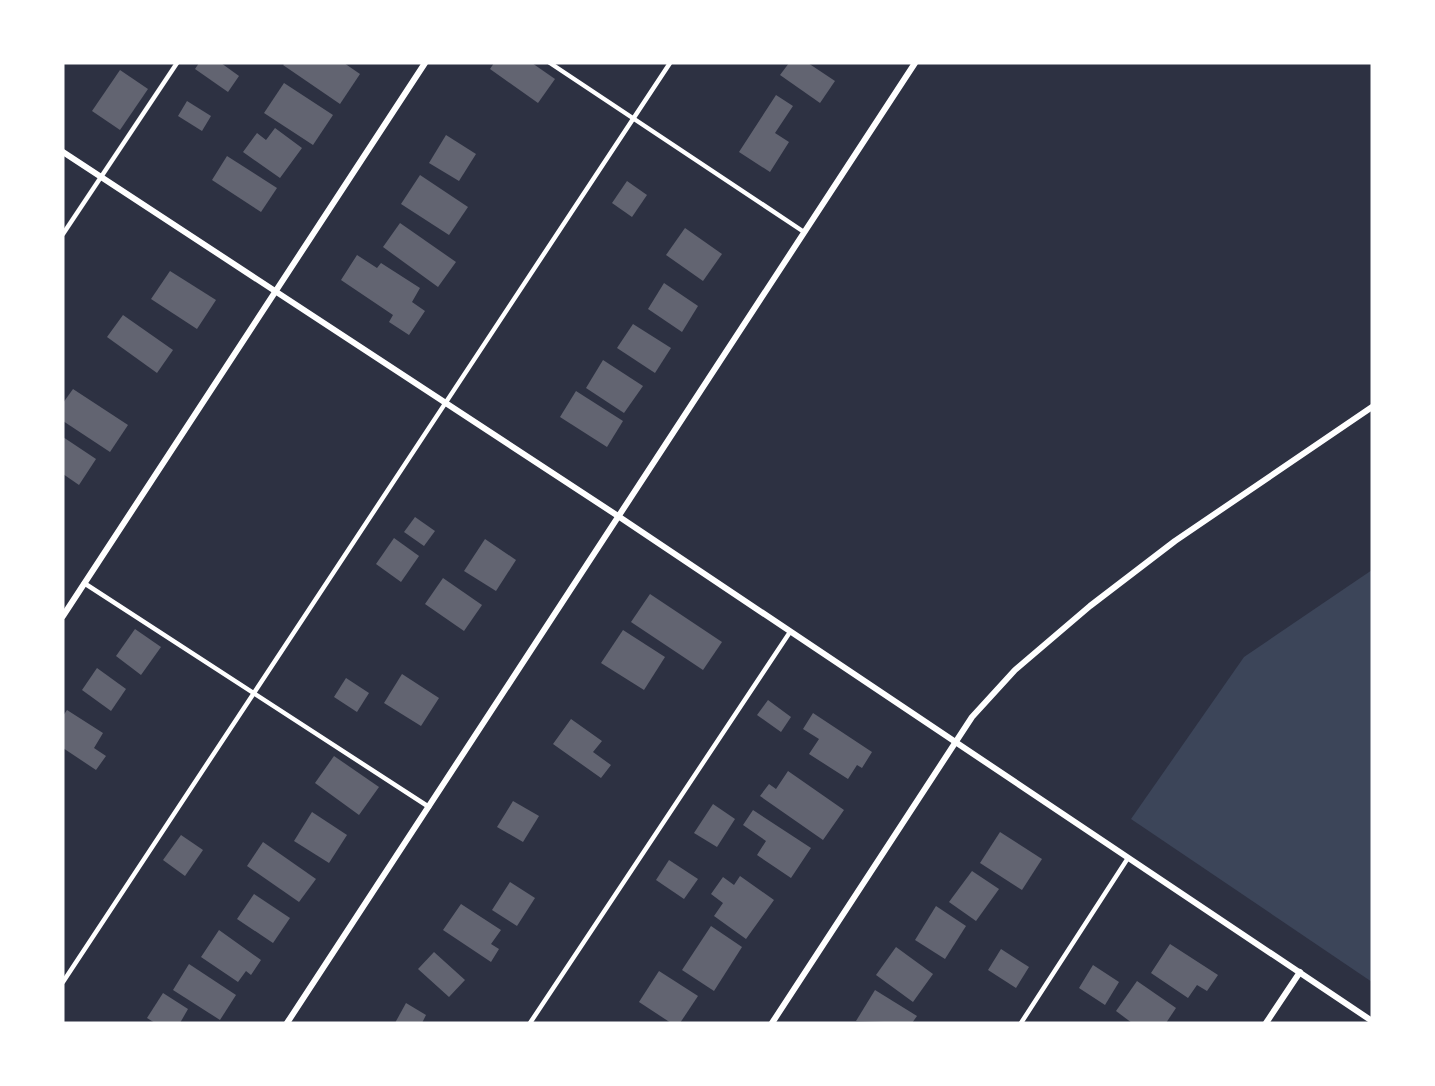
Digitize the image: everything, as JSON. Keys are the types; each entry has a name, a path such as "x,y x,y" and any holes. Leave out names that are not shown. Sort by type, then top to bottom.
{"street":[{"path":"63,616 425,63"},
{"path":"287,1023 915,63"},
{"path":"63,152 618,516 1372,1020"},
{"path":"772,1023 972,717 1015,670 1090,606 1175,541 1372,407"},
{"path":"1266,1023 1299,972"}],"lane":[{"path":"63,234 177,63"},
{"path":"550,63 721,179 804,232"},
{"path":"63,982 670,63"},
{"path":"84,583 429,807"},
{"path":"530,1023 790,632"},
{"path":"1021,1023 1128,858"}],"shaded area":[{"path":"1372,570 1372,982 1131,819 1244,657"}],"building":[{"path":"199,63 221,63 239,76 228,92 195,69"},
{"path":"285,63 344,63 360,74 340,104 283,65"},
{"path":"494,63 532,63 555,79 538,103 490,69"},
{"path":"789,63 808,63 835,81 820,103 780,75"},
{"path":"120,70 148,89 120,130 92,111"},
{"path":"284,83 333,115 313,145 264,113"},
{"path":"776,95 793,106 775,133 789,142 770,172 739,152"},
{"path":"187,101 211,116 202,131 178,116"},
{"path":"275,128 302,148 280,178 243,152 257,133 266,140"},
{"path":"446,135 476,154 459,181 429,163"},
{"path":"227,156 277,188 261,212 212,180"},
{"path":"420,175 468,207 449,235 401,204"},
{"path":"627,181 647,195 632,217 612,203"},
{"path":"400,223 456,262 438,287 383,247"},
{"path":"685,228 722,254 703,281 666,255"},
{"path":"357,255 377,268 381,263 420,288 412,302 425,311 409,335 389,322 393,315 341,280"},
{"path":"170,271 216,300 197,329 151,299"},
{"path":"664,283 698,306 682,332 648,309"},
{"path":"123,315 173,350 157,373 107,337"},
{"path":"633,324 671,348 655,373 617,348"},
{"path":"603,360 643,386 624,413 586,388"},
{"path":"73,389 128,425 110,452 63,421 63,403"},
{"path":"576,391 623,421 607,447 560,417"},
{"path":"63,437 96,459 79,485 63,474"},
{"path":"415,517 435,531 424,546 404,532"},
{"path":"394,538 419,556 401,582 376,564"},
{"path":"485,539 516,560 496,591 464,571"},
{"path":"443,578 482,605 464,631 425,604"},
{"path":"650,594 722,642 703,670 631,622"},
{"path":"135,629 161,647 141,675 116,656"},
{"path":"623,630 665,657 644,690 601,663"},
{"path":"97,668 126,689 111,711 82,690"},
{"path":"402,674 439,698 421,726 384,703"},
{"path":"346,678 369,693 357,712 334,697"},
{"path":"768,700 791,717 781,732 757,715"},
{"path":"67,710 103,733 94,748 106,756 96,770 63,748 63,716"},
{"path":"813,713 872,752 862,768 857,765 848,779 809,754 819,739 803,729"},
{"path":"571,719 602,741 593,752 611,765 601,778 553,744"},
{"path":"334,756 379,787 359,815 315,783"},
{"path":"788,771 844,810 823,840 760,796 769,784 776,789"},
{"path":"513,801 539,816 523,842 497,827"},
{"path":"713,804 735,819 717,847 694,833"},
{"path":"753,810 811,848 791,878 757,855 766,841 743,825"},
{"path":"312,812 347,835 329,863 294,841"},
{"path":"1000,832 1042,859 1022,890 980,863"},
{"path":"181,835 203,850 185,876 163,860"},
{"path":"263,842 316,879 299,902 247,866"},
{"path":"669,860 698,879 684,899 656,880"},
{"path":"972,871 999,889 976,921 949,902"},
{"path":"740,876 774,900 746,939 714,916 723,903 711,894 723,877 734,885"},
{"path":"510,882 535,898 517,926 492,910"},
{"path":"254,894 290,918 273,943 237,919"},
{"path":"461,904 501,930 491,944 499,949 491,962 443,930"},
{"path":"936,906 966,926 945,959 915,940"},
{"path":"711,926 742,947 714,991 682,970"},
{"path":"219,930 261,960 251,975 246,971 238,982 201,957"},
{"path":"1170,944 1218,975 1207,991 1197,985 1188,998 1151,973"},
{"path":"896,947 933,974 913,1002 876,975"},
{"path":"1001,949 1029,967 1016,988 988,970"},
{"path":"434,952 465,980 449,997 418,969"},
{"path":"189,964 236,995 220,1020 173,990"},
{"path":"1093,965 1119,982 1105,1005 1079,988"},
{"path":"659,971 698,996 680,1023 671,1023 639,1002"},
{"path":"1137,981 1176,1008 1166,1023 1132,1023 1116,1011"},
{"path":"875,990 917,1016 912,1023 856,1021"},
{"path":"163,993 188,1009 180,1023 155,1023 147,1018"},
{"path":"406,1003 426,1015 422,1023 395,1023"}]}
